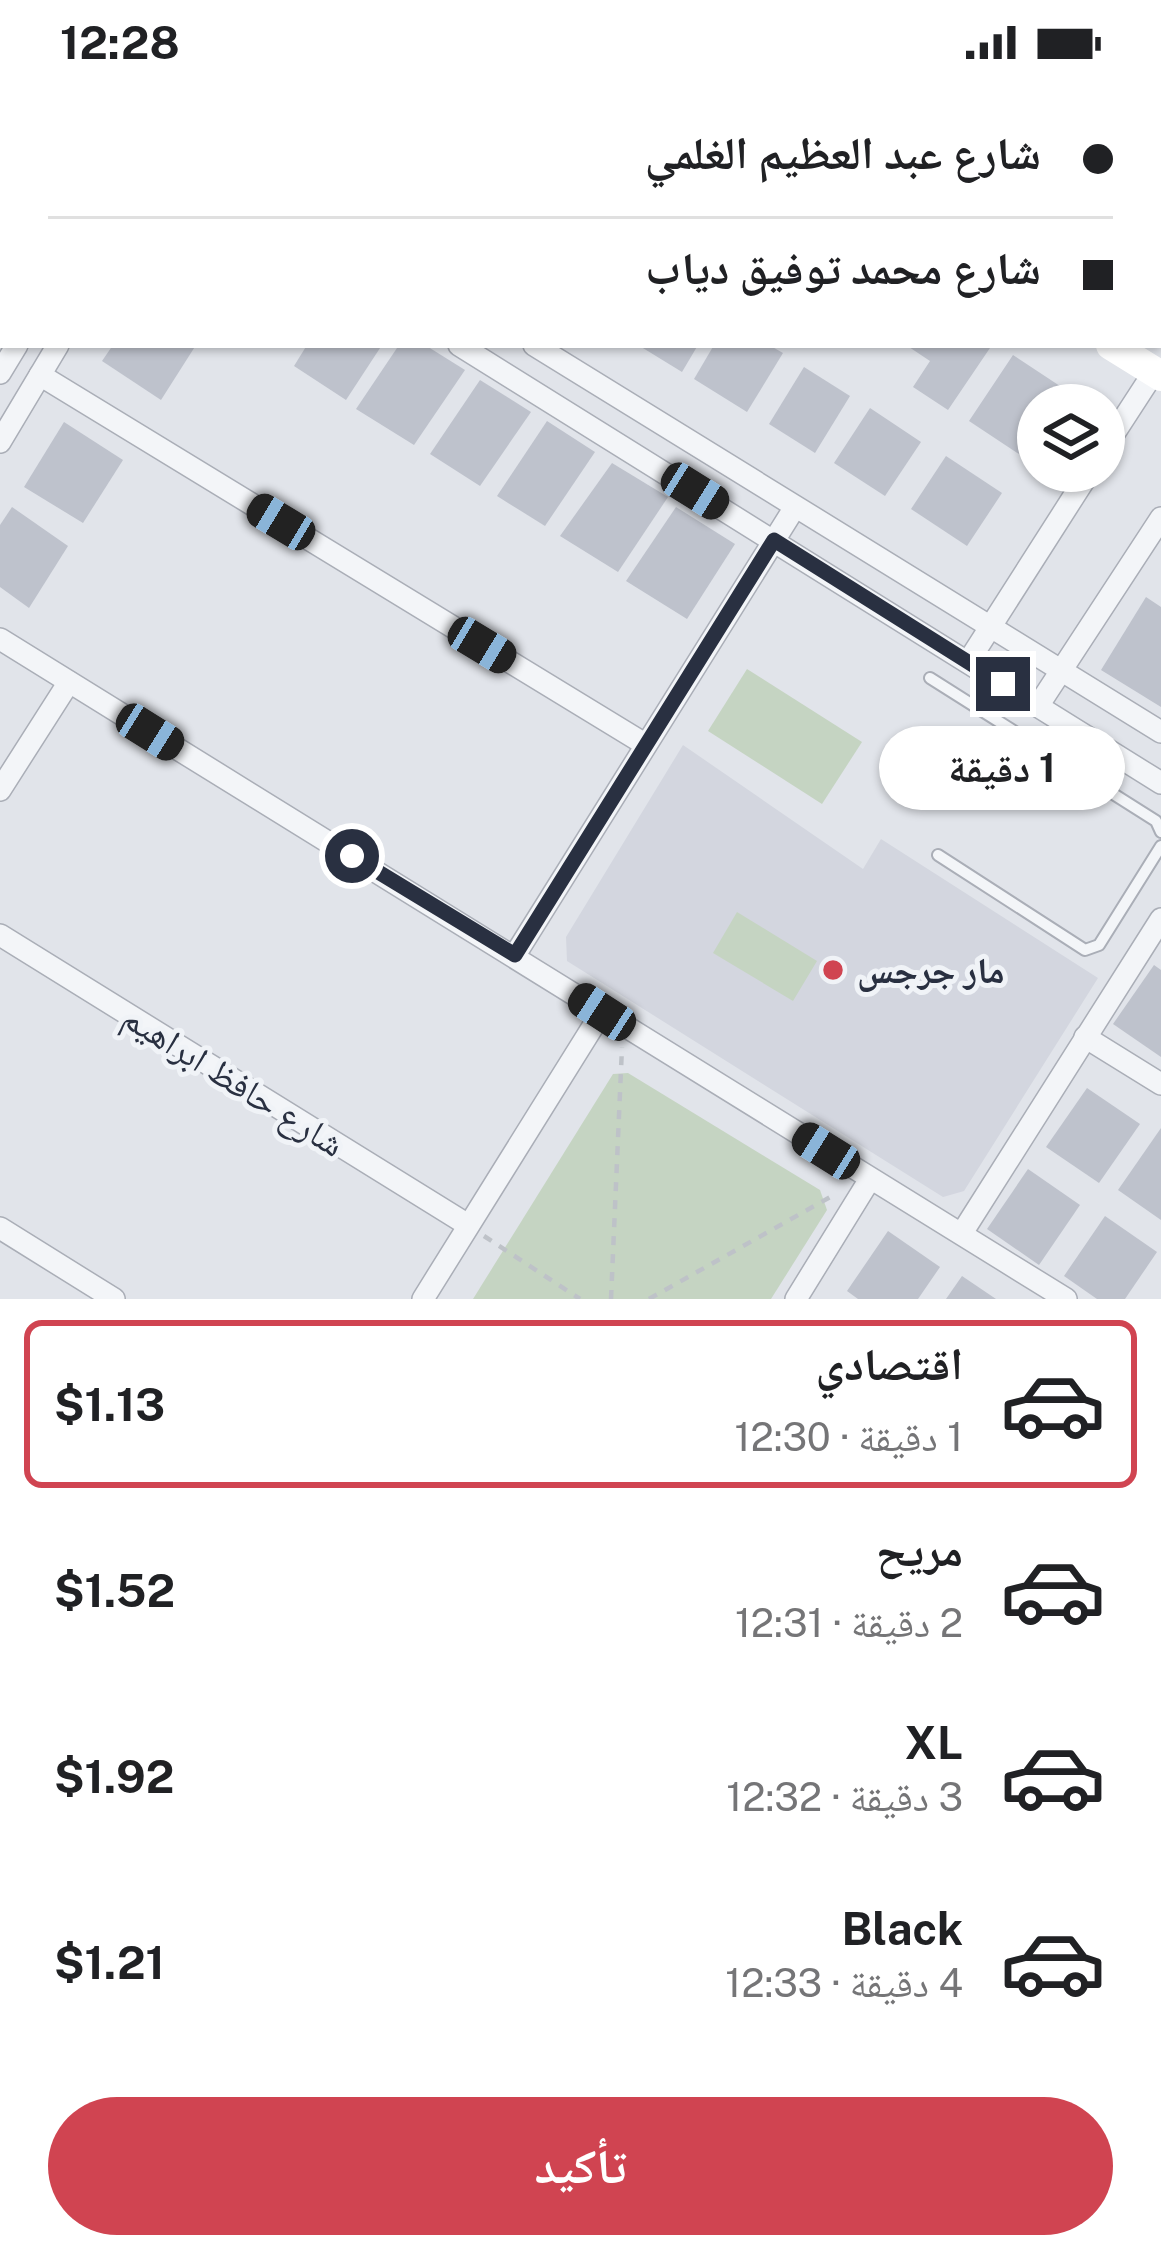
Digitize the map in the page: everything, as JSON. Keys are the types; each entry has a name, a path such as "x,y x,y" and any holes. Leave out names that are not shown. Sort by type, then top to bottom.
{"street":[{"path":"0,442 56,348"},
{"path":"464,348 1161,783"},
{"path":"539,348 1161,732"},
{"path":"1116,348 1157,374 1125,419"},
{"path":"40,375 644,743"},
{"path":"968,662 1077,492"},
{"path":"515,955 795,507"},
{"path":"1038,706 1161,518"},
{"path":"0,639 1066,1299"},
{"path":"0,790 69,682"},
{"path":"962,1233 1161,919"},
{"name":"شارع حافظ ابراهيم","path":"0,935 469,1225"},
{"path":"423,1299 602,1012"},
{"path":"1085,1037 1161,1084"},
{"path":"796,1299 868,1178"},
{"path":"0,1228 115,1299"}],"lane":[{"path":"929,678 1156,821 1161,832"},
{"path":"938,855 1085,950 1100,945 1161,846"}],"path":[{"path":"610,1299 623,1025"},
{"path":"649,1299 868,1178"},
{"path":"469,1225 580,1299"}],"shaded area":[{"name":"مار جرجس","path":"683,745 863,869 881,839 1098,978 964,1191 943,1197 567,961 566,937"}],"green space":[{"path":"747,669 862,742 822,804 708,731"},
{"path":"737,912 817,961 793,1001 713,953"},
{"path":"628,1073 820,1190 827,1210 771,1299 473,1299 613,1074"}],"building":[{"path":"111,348 194,348 161,400 102,361"},
{"path":"305,348 380,348 346,400 294,366"},
{"path":"397,348 430,348 465,370 414,445 356,409"},
{"path":"643,348 696,348 682,372"},
{"path":"712,348 774,348 783,353 747,412 694,379"},
{"path":"910,348 990,348 948,410 913,387 930,361"},
{"path":"1013,355 1057,384 1017,384 1017,453 969,421"},
{"path":"804,367 850,396 815,453 769,424"},
{"path":"480,380 531,412 480,486 430,454"},
{"path":"870,408 921,442 885,496 834,463"},
{"path":"547,421 595,452 545,526 497,496"},
{"path":"64,422 123,460 83,523 24,487"},
{"path":"946,456 1002,493 967,546 911,509"},
{"path":"612,463 668,497 618,572 560,536"},
{"path":"12,507 68,546 29,608 0,587 0,525"},
{"path":"676,507 735,544 687,619 626,581"},
{"path":"1146,597 1161,607 1161,707 1101,670"},
{"path":"1154,965 1161,970 1161,1057 1113,1024"},
{"path":"1087,1088 1140,1124 1099,1183 1046,1147"},
{"path":"1161,1128 1161,1220 1118,1190"},
{"path":"1028,1169 1080,1205 1039,1265 987,1229"},
{"path":"1105,1216 1157,1252 1125,1299 1097,1299 1064,1276"},
{"path":"888,1231 940,1267 918,1299 858,1299 847,1291"},
{"path":"962,1276 996,1299 946,1299"}],"place":[{"name":"مار جرجس","path":"833,970"}],"route":[{"path":"352,856 515,955 774,540 1003,684"}]}
